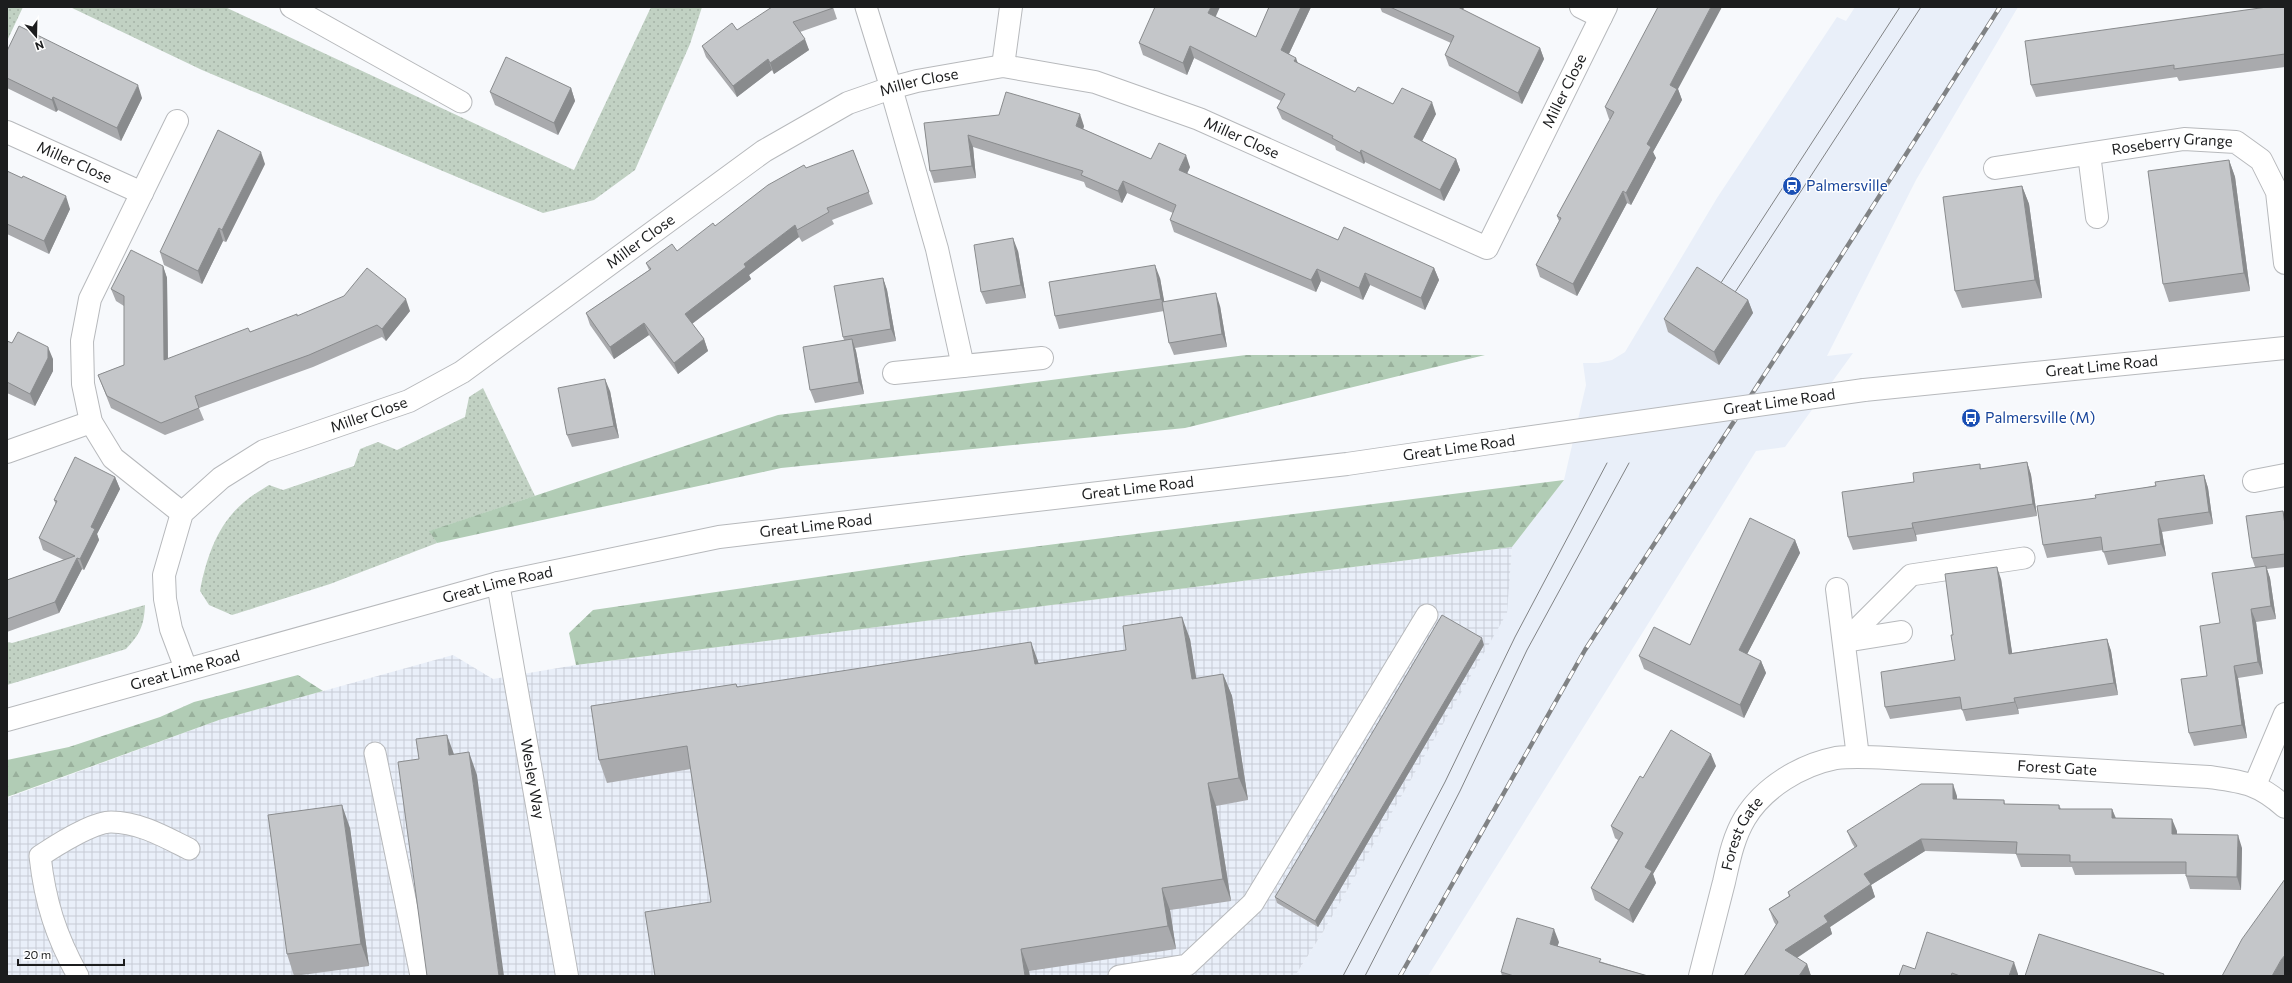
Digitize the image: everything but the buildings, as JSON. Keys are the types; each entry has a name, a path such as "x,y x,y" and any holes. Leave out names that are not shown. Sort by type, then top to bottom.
{"street":[{"path":"1003,66 1011,7"},
{"name":"Miller Close","path":"182,513 221,478 264,451 408,401 462,372 764,151 848,103 891,88 963,72 1003,66 1095,82 1199,119 1487,248 1604,12 1581,7"},
{"path":"891,88 937,249 963,366"},
{"path":"177,121 90,299 82,341 83,384 92,422 113,458 182,513 164,575 165,599 171,629 186,669"},
{"name":"Miller Close","path":"7,132 142,193"},
{"name":"Roseberry Grange","path":"1995,168 2184,139 2236,142 2261,160 2277,192 2285,263"},
{"path":"2089,154 2097,217"},
{"name":"Great Lime Road","path":"7,720 498,583 719,537 1347,464 1864,390 2285,348"},
{"path":"894,372 1042,358"},
{"path":"7,452 92,422"},
{"path":"2254,481 2285,475"},
{"name":"Wesley Way","path":"498,583 567,976"},
{"path":"1837,589 1845,641 1858,757"},
{"path":"1845,641 1901,632"},
{"path":"2255,785 2285,714"},
{"name":"Forest Gate","path":"1700,976 1735,839 1745,818 1760,800 1778,783 1798,770 1837,758 1858,757 2209,777 2255,785 2269,793 2285,807"}],"lane":[{"path":"291,7 461,102"},
{"path":"866,7 891,88"},
{"path":"1845,641 1911,575 2024,558"},
{"path":"1119,976 1187,965 1253,903 1427,615"},
{"path":"375,753 421,976"},
{"path":"78,976 58,935 44,895 40,856 72,836 110,822 148,829 189,849"}],"shaded area":[{"path":"1855,7 2018,7 1916,180 1827,356 1853,353 1785,447 1756,451 1428,976 1295,976 1323,932 1506,613 1512,547 1564,480 1586,385 1583,363 1598,363 1612,360 1625,352 1717,198 1837,17 1846,21"},
{"path":"1512,547 1507,613 1323,932 1295,976 7,976 7,798 219,720 453,655 493,679 576,665"}],"green space":[{"path":"7,7 23,7 7,41"},
{"path":"70,7 225,7 574,170 651,7 702,7 690,44 635,170 594,200 543,213 202,70"},
{"path":"1246,355 1485,355 1185,428 781,468 437,543 429,531 778,415"},
{"path":"483,388 535,496 430,531 437,543 330,584 232,615 209,605 200,591 209,555 226,522 249,498 269,485 283,490 354,466 360,449 378,442 397,450 465,417 469,397"},
{"path":"1564,480 1512,547 576,665 569,633 593,610 968,555"},
{"path":"145,605 144,619 138,634 126,649 7,685 7,642 12,643"},
{"path":"298,675 323,691 219,720 7,797 7,760 69,747 160,717 194,702"}],"tram line":[{"path":"1715,292 1900,7"},
{"path":"1730,300 1921,7"},
{"path":"1343,976 1445,782 1515,637 1607,463"},
{"path":"1365,976 1460,791 1527,650 1629,463"}],"railway":[{"path":"1400,976 1585,650 1806,311 2000,7"}],"place":[{"name":"Palmersville","path":"1792,186"},
{"name":"Palmersville (M)","path":"1971,418"}]}
